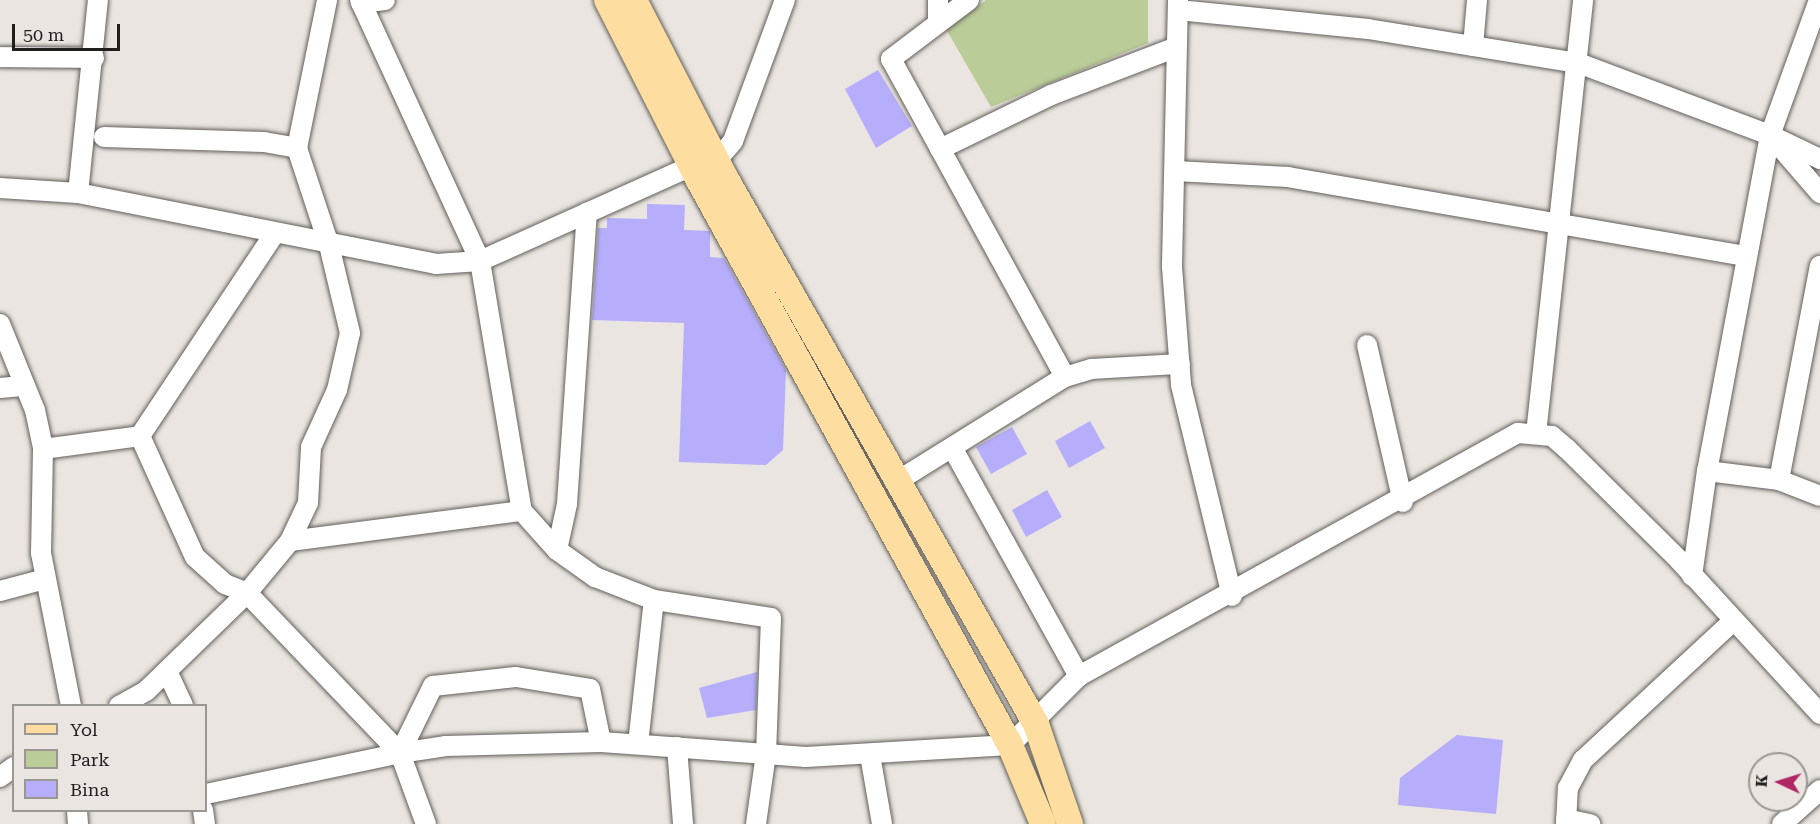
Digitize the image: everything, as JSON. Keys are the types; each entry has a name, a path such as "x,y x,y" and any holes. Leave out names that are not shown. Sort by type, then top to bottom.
{"main road":[{"path":"606,0 702,169 1010,745 1043,824"},
{"path":"634,0 702,169 896,482 1036,724 1070,824"}],"street":[{"path":"78,193 94,58 98,0"},
{"path":"120,704 167,671 247,593 290,541 308,503 311,447 337,390 350,333 330,245 297,148 327,0"},
{"path":"385,0 361,2 480,261 522,511 556,550 595,577 654,600 771,618 766,754 756,824"},
{"path":"0,188 78,193 274,234 436,264 480,261 587,213 702,169 733,141 785,0"},
{"path":"938,0 938,23"},
{"path":"969,0 891,59 1065,377"},
{"path":"1473,46 1477,0"},
{"path":"1536,434 1561,224 1583,0"},
{"path":"1692,576 1707,471 1770,135 1819,0"},
{"path":"1232,596 1180,364 1172,267 1176,171 1174,48 1178,5 1578,63 1770,135 1820,159"},
{"path":"940,149 1051,94 1174,48"},
{"path":"0,57 94,58"},
{"path":"1770,135 1820,193"},
{"path":"104,137 264,142 297,148"},
{"path":"1176,171 1288,177 1746,256"},
{"path":"556,550 567,504 587,213"},
{"path":"43,449 140,436 274,234"},
{"path":"1779,480 1820,266"},
{"path":"0,324 25,386 43,449 45,579 71,704"},
{"path":"1366,345 1403,501"},
{"path":"896,482 953,449 1065,377 1092,369 1180,364"},
{"path":"0,388 25,386"},
{"path":"207,794 400,753 446,746 601,742 766,754 870,754 1010,745 1036,724 1079,676 1232,596 1518,434 1552,436 1692,576 1732,622 1820,714"},
{"path":"140,436 195,557 225,584 247,593 400,753 426,824"},
{"path":"953,449 1079,676"},
{"path":"1707,471 1779,480 1820,496"},
{"path":"290,541 522,511"},
{"path":"0,591 45,579"},
{"path":"638,744 654,600"},
{"path":"1590,824 1566,822 1568,788 1582,760 1732,622"},
{"path":"167,671 183,704"},
{"path":"400,753 433,686 516,677 590,689 601,742"},
{"path":"677,747 683,824"},
{"path":"870,754 882,824"},
{"path":"1782,824 1820,790"}],"green space":[{"path":"986,0 1148,0 1148,43 991,107 946,29"}],"building":[{"path":"878,70 912,126 876,148 845,89"},
{"path":"647,204 685,205 684,230 710,231 710,257 724,258 786,370 783,450 766,465 679,462 684,323 592,320 598,228 607,228 607,218 647,219"},
{"path":"1090,421 1105,448 1069,468 1055,441"},
{"path":"1012,427 1027,454 991,474 976,447"},
{"path":"1047,490 1062,517 1026,537 1012,510"},
{"path":"757,672 756,710 707,718 699,688"},
{"path":"1457,735 1503,740 1496,814 1398,805 1400,778"}]}
